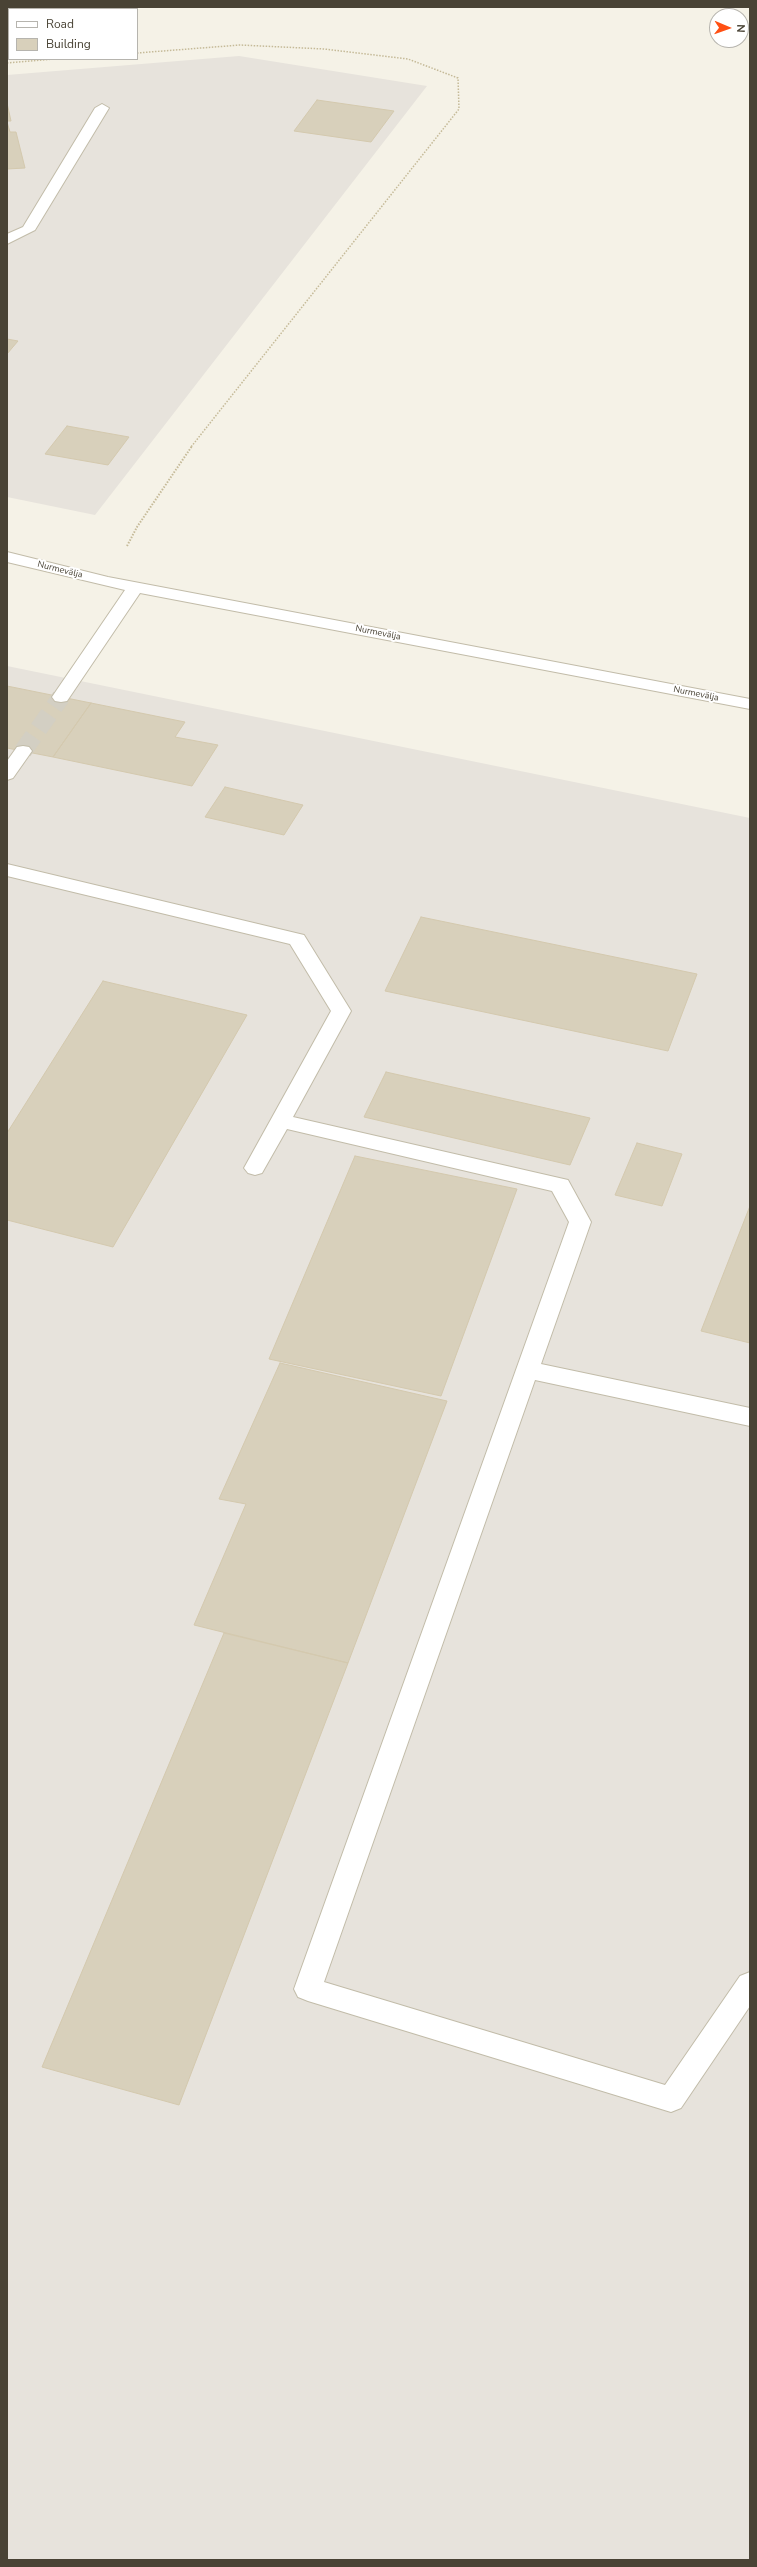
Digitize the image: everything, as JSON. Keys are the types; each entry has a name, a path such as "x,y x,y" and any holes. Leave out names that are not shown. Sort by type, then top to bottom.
{"street":[{"path":"7,240 28,230 102,108"},
{"name":"Nurmevälja","path":"7,557 108,582 750,704"},
{"path":"61,697 136,587"},
{"path":"7,774 23,751"},
{"path":"7,870 297,939 341,1011 255,1168"},
{"path":"282,1121 560,1185 580,1222 308,1988 670,2099 750,1984"},
{"path":"528,1370 750,1417"}],"path":[{"path":"108,582 137,527 202,430 459,109 458,78 408,59 324,49 240,45 138,53"},
{"path":"7,63 42,60"}],"shaded area":[{"path":"239,56 427,86 95,515 7,497 7,75"},
{"path":"7,666 750,818 750,2560 7,2560"}],"building":[{"path":"317,100 394,111 371,142 294,131"},
{"path":"7,103 11,121 7,121"},
{"path":"7,122 10,132 16,132 25,168 7,169"},
{"path":"7,339 18,341 7,354"},
{"path":"67,426 129,437 108,465 45,454"},
{"path":"7,686 91,703 53,757 7,748"},
{"path":"91,703 185,722 175,737 218,745 192,786 53,757"},
{"path":"225,787 303,805 284,835 205,817"},
{"path":"421,917 697,974 668,1051 385,991"},
{"path":"103,981 247,1015 113,1247 7,1220 7,1133"},
{"path":"386,1072 590,1118 570,1165 364,1117"},
{"path":"637,1143 682,1154 662,1206 615,1195"},
{"path":"355,1156 517,1189 441,1396 269,1359"},
{"path":"750,1206 750,1343 701,1331"},
{"path":"280,1363 447,1401 348,1663 194,1625 246,1504 219,1499"},
{"path":"224,1633 348,1663 179,2105 42,2067"}],"tunnel":[{"path":"23,751 61,697"}]}
